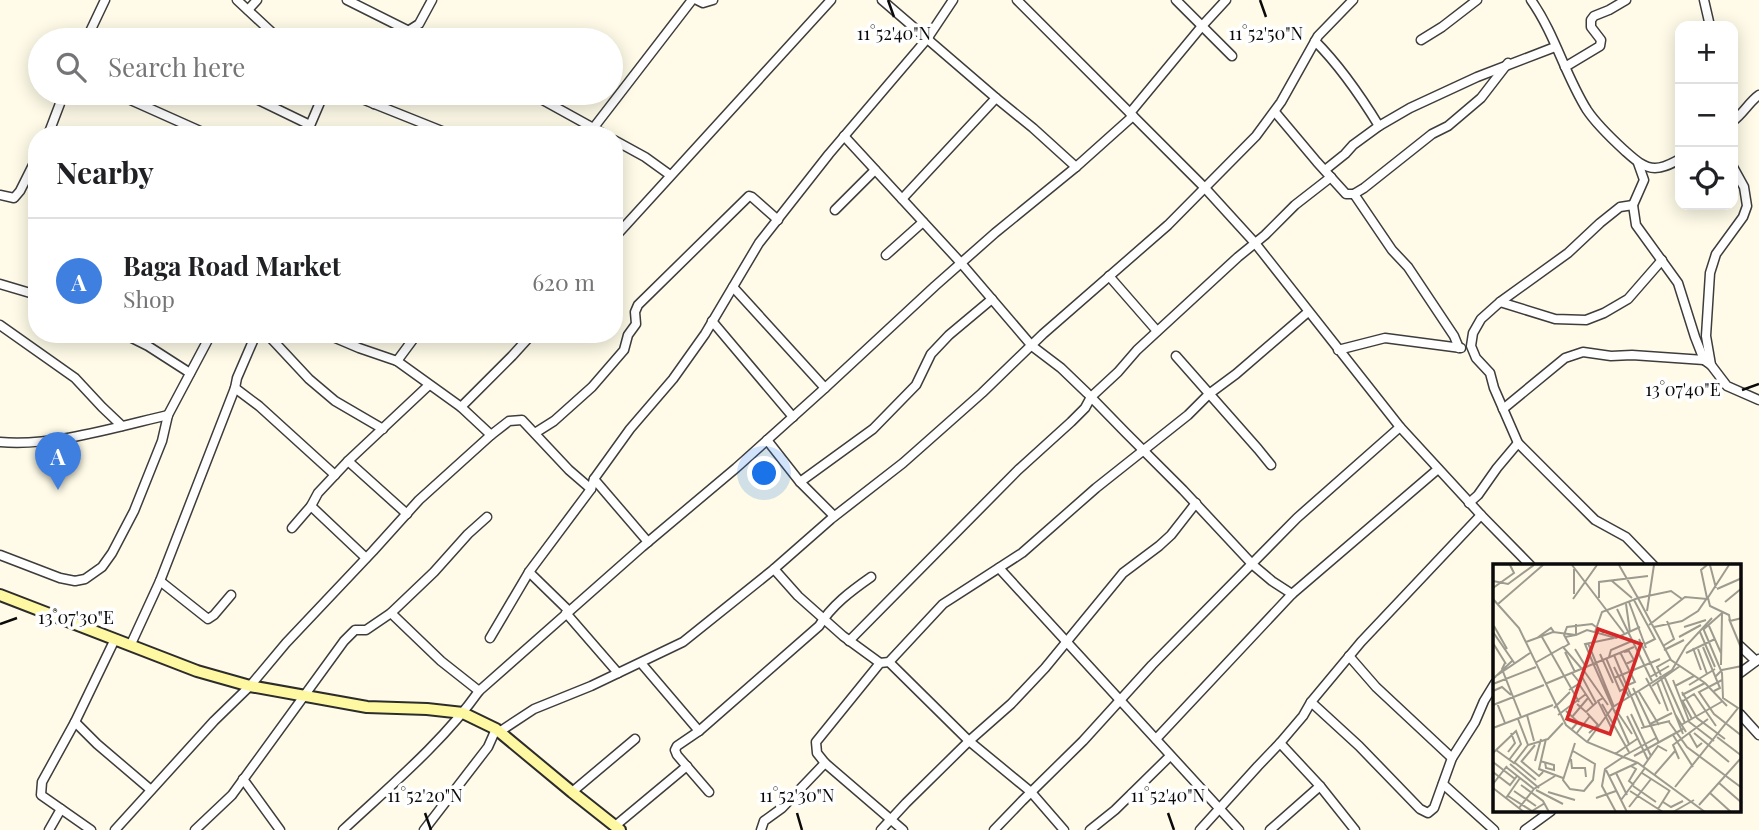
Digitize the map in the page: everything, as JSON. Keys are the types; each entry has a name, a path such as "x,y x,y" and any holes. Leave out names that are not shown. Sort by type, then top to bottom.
{"street":[{"path":"92,28 105,0"},
{"path":"237,0 268,28"},
{"path":"248,10 257,0"},
{"path":"347,0 402,28"},
{"path":"413,28 419,24 432,0"},
{"path":"623,89 692,0"},
{"path":"697,0 702,3 713,0"},
{"path":"623,228 831,0"},
{"path":"882,0 1076,167"},
{"path":"490,638 529,572 591,489 593,479 630,429 673,379 759,243 844,136 927,39 953,0"},
{"path":"1017,0 1205,187 1255,243 1400,427 1529,564"},
{"path":"1025,8 1032,0"},
{"path":"1176,0 1232,56"},
{"path":"343,830 463,713 479,691 793,417 961,263 1076,167 1131,115 1226,0"},
{"path":"424,830 488,747 497,730 534,709 591,686 683,642 774,569 834,516 903,463 982,393 1043,334 1168,225 1256,136 1275,111 1315,41 1353,0"},
{"path":"1531,0 1542,16 1588,111 1603,130 1639,163 1653,169 1666,167 1675,162"},
{"path":"1565,67 1601,46 1601,40 1591,27 1594,16 1626,0"},
{"path":"1704,0 1709,21"},
{"path":"1421,40 1474,1"},
{"path":"1315,41 1346,76 1380,126"},
{"path":"849,641 1018,470 1085,408 1091,397 1157,331 1265,235 1328,174 1353,145 1422,102 1508,64 1555,47"},
{"path":"1275,111 1346,194 1354,194 1376,180 1432,134 1448,126 1481,98 1508,64"},
{"path":"1738,118 1759,95"},
{"path":"902,199 996,98"},
{"path":"51,126 59,105"},
{"path":"142,105 189,126"},
{"path":"269,105 310,125 319,105"},
{"path":"377,105 429,126"},
{"path":"549,105 583,126"},
{"path":"595,126 611,105"},
{"path":"844,136 961,263 1032,346 1061,368 1091,397 1253,565 1292,594"},
{"path":"623,144 670,175"},
{"path":"1639,163 1644,180 1633,205 1636,225 1678,283 1695,337 1707,362 1727,386 1759,400"},
{"path":"835,210 875,170"},
{"path":"0,195 14,198 28,175"},
{"path":"1707,362 1710,273 1716,254 1743,217 1746,206 1744,187 1738,176"},
{"path":"1354,194 1392,250 1408,267 1454,336 1459,348"},
{"path":"535,433 554,421 592,387 624,350 628,335 636,324 635,312 638,305 749,196 778,220"},
{"path":"1633,205 1620,207 1568,253 1500,302 1481,319 1473,333 1471,346 1476,358 1490,373 1518,443 1595,520 1626,537 1652,564"},
{"path":"886,255 923,222"},
{"path":"1500,302 1555,319 1587,320 1628,299 1662,260"},
{"path":"1110,276 1157,331"},
{"path":"0,284 28,292"},
{"path":"733,286 825,388"},
{"path":"800,482 873,429 916,385 931,354 992,299"},
{"path":"903,830 825,763 817,754 816,742 884,662 943,604 1022,553 1308,312"},
{"path":"712,321 793,417"},
{"path":"1,328 75,378 122,426"},
{"path":"1338,350 1385,338 1474,352"},
{"path":"142,343 190,373"},
{"path":"0,555 75,581 85,579 103,567 134,511 162,441 168,415 206,343"},
{"path":"131,644 160,580 252,343"},
{"path":"275,343 309,379 335,401 383,429"},
{"path":"347,343 397,361 461,407 491,435"},
{"path":"397,361 410,343"},
{"path":"461,407 523,343"},
{"path":"1503,409 1565,358 1583,352 1707,362"},
{"path":"1176,356 1271,465"},
{"path":"292,528 311,506 317,493 429,385"},
{"path":"235,387 335,475"},
{"path":"0,442 63,438 168,415"},
{"path":"115,830 419,500 509,421 522,419 569,470 591,489"},
{"path":"995,830 1297,519 1400,427"},
{"path":"767,440 800,482 834,516"},
{"path":"1469,503 1518,443"},
{"path":"348,461 407,514"},
{"path":"1156,739 1292,594 1438,469"},
{"path":"593,479 648,542"},
{"path":"881,830 1011,704 1045,668 1124,573 1160,547 1196,503"},
{"path":"311,506 366,558"},
{"path":"1200,830 1280,743 1349,656 1481,515"},
{"path":"195,830 232,794 344,641 355,630 366,631 391,613 486,517"},
{"path":"999,568 1239,830"},
{"path":"774,569 798,597 849,641 884,662 970,741 1031,792 1064,830"},
{"path":"529,572 568,612 618,673"},
{"path":"709,792 677,755 677,746 699,731 819,626 846,595 871,577"},
{"path":"160,580 208,619 231,595"},
{"path":"0,595 197,671 250,686 367,707 463,713 497,730 618,828 687,766"},
{"path":"391,613 441,661 479,691"},
{"path":"91,830 41,795 42,782 75,722 115,639"},
{"path":"1742,648 1758,660 1742,672"},
{"path":"1349,656 1376,687 1452,758"},
{"path":"641,663 699,731"},
{"path":"1311,702 1427,813 1434,808 1452,758 1475,722 1483,701 1493,686"},
{"path":"1742,716 1759,734"},
{"path":"75,722 151,790"},
{"path":"572,792 635,739"},
{"path":"1280,743 1320,786 1354,830"},
{"path":"1090,830 1115,810 1170,756"},
{"path":"761,830 764,821 782,808 825,763"},
{"path":"243,779 280,830"},
{"path":"1443,784 1494,830"},
{"path":"1270,830 1320,786"},
{"path":"49,830 61,809"},
{"path":"1525,830 1550,812"}],"place":[{"name":"Baga Road Market","path":"58,490"}]}
